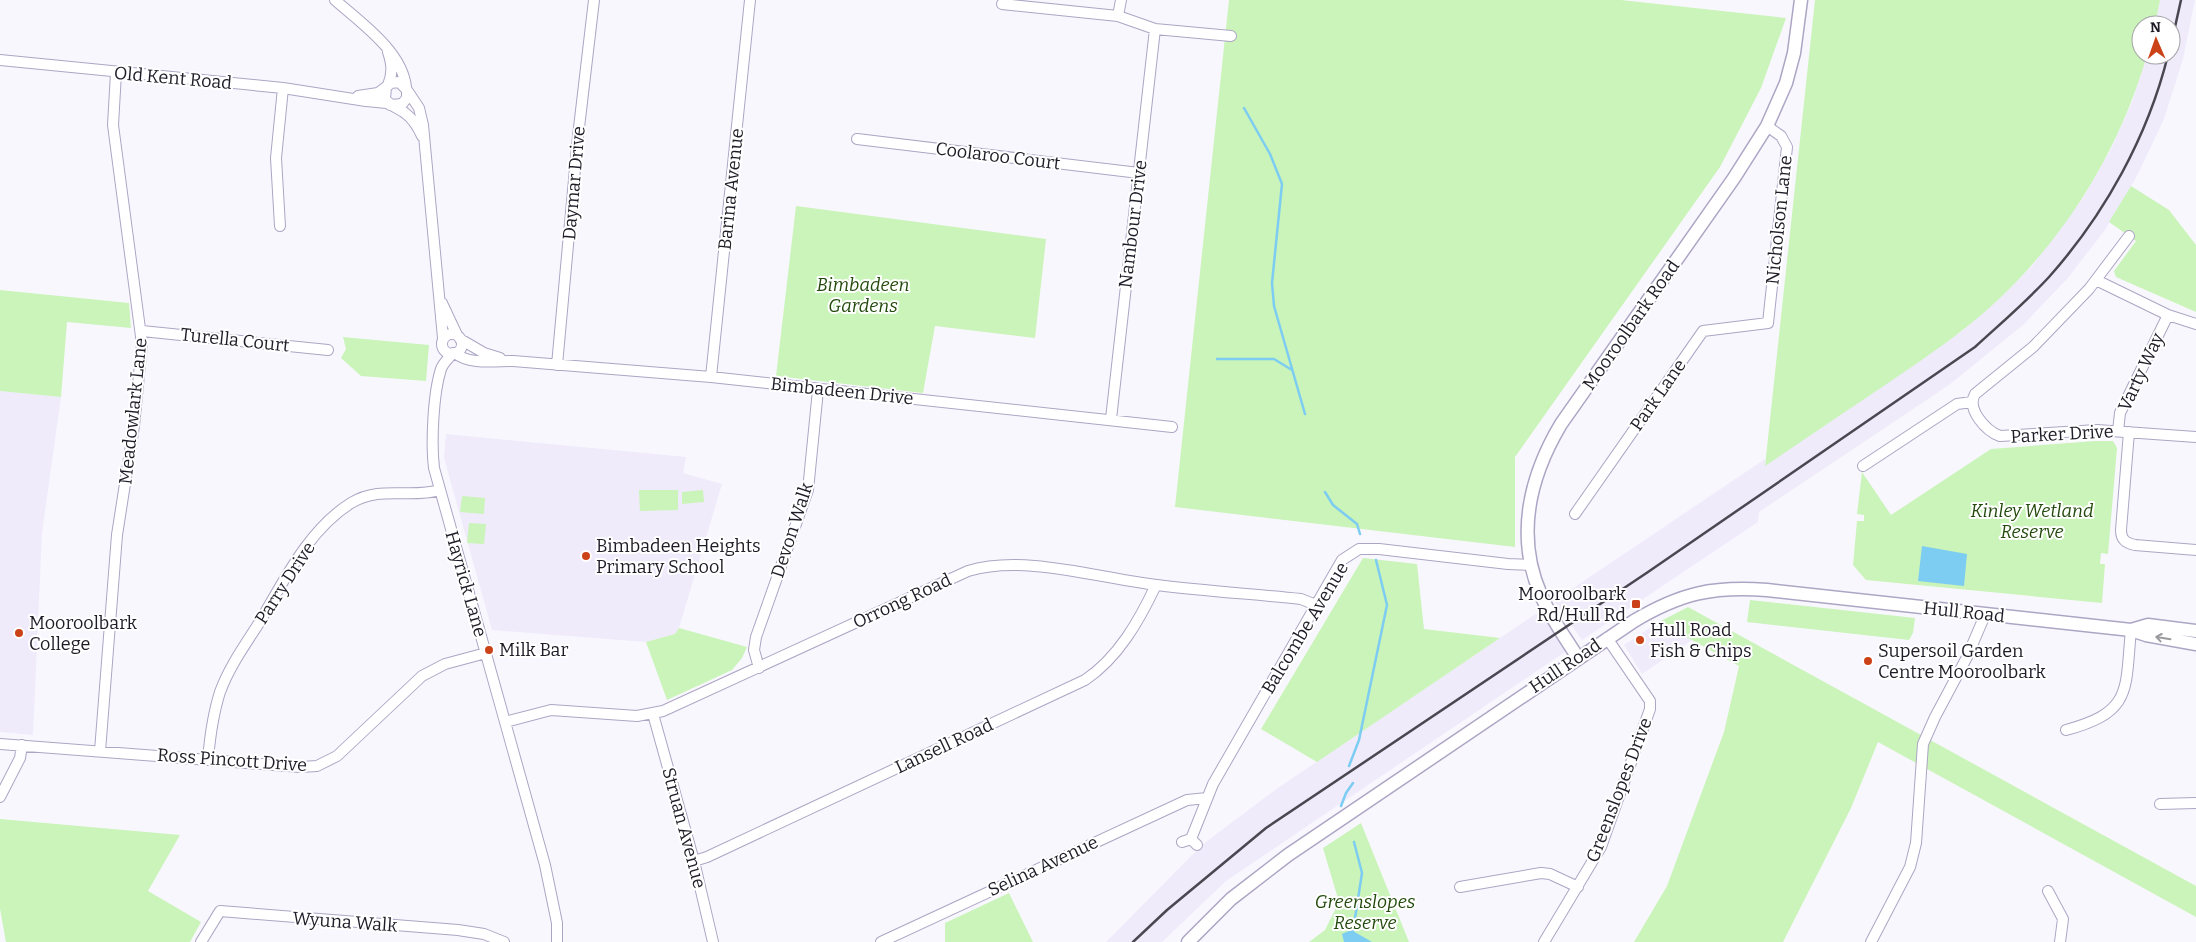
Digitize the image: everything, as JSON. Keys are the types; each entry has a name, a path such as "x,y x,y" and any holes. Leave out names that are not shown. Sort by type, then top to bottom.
{"main road":[{"name":"Mooroolbark Road","path":"1578,658 1543,601 1531,565 1528,532 1529,508 1539,465 1561,424 1734,178 1767,126 1786,82 1794,53 1801,0"},
{"name":"Hull Road","path":"1188,942 1231,899 1288,855 1607,638 1654,609 1677,599 1714,589 1767,590 2131,630 2146,635 2196,644"},
{"name":"Hull Road","path":"2131,630 2148,625 2196,631"}],"street":[{"name":"Hayrick Lane","path":"335,0 375,35 398,62 405,76 406,89 419,108 423,125 443,342 436,366 437,386 433,452 440,490 545,865 557,923 557,942"},
{"name":"Daymar Drive","path":"557,366 578,136 594,0"},
{"name":"Barina Avenue","path":"711,377 750,0"},
{"path":"1118,16 1121,0"},
{"path":"1002,4 1118,16 1155,30 1231,36"},
{"name":"Nambour Drive","path":"1110,419 1155,30"},
{"path":"387,86 399,82 406,89 405,102 398,106 389,104 384,95 387,86 392,74 392,62 388,50"},
{"name":"Old Kent Road","path":"0,60 116,73 283,88 389,104"},
{"name":"Meadowlark Lane","path":"100,751 117,535 134,426 142,344 142,330 113,125 116,73"},
{"name":"Old Kent Road","path":"347,97 367,96 378,93 387,86"},
{"path":"280,226 276,158 283,88"},
{"name":"Hayrick Lane","path":"389,104 406,114 417,126 424,141"},
{"name":"Nicholson Lane","path":"1767,126 1781,136 1787,147 1768,323"},
{"name":"Coolaroo Court","path":"857,139 1139,173"},
{"path":"1863,466 1957,404 1972,402 1975,394 2033,347 2096,280 2129,236"},
{"path":"2096,280 2168,315 2196,324"},
{"name":"Hayrick Lane","path":"440,298 458,337"},
{"name":"Varty Way","path":"2118,431 2120,413 2168,315"},
{"name":"Park Lane","path":"1575,514 1703,331 1768,323"},
{"name":"Turella Court","path":"142,330 328,350"},
{"path":"449,334 458,337 460,348 454,353 446,351 443,342 449,334"},
{"name":"Bimbadeen Drive","path":"458,337 484,353 512,361"},
{"name":"Hayrick Lane","path":"437,386 444,364 454,353"},
{"name":"Bimbadeen Drive","path":"454,353 467,359 711,377 1172,427"},
{"name":"Devon Walk","path":"759,668 754,650 756,637 808,490 818,390"},
{"name":"Parker Drive","path":"1972,402 1972,407 1987,428 2000,436 2088,430 2196,437"},
{"path":"2129,432 2121,530 2123,538 2127,543 2135,545 2196,550"},
{"name":"Parry Drive","path":"208,759 212,720 220,691 232,667 300,554 320,531 351,504 367,496 398,492 426,493 440,490"},
{"name":"Balcombe Avenue","path":"1190,842 1213,784 1342,560 1359,549 1531,565"},
{"name":"Orrong Road","path":"505,722 551,710 637,716 653,714 672,708 959,575 983,567 1018,565 1156,585 1301,599 1316,605"},
{"name":"Lansell Road","path":"694,861 707,857 1084,680 1100,670 1113,656 1126,638 1156,585"},
{"path":"1871,942 1910,867 1916,843 1923,744 1967,657 1985,615"},
{"path":"2066,730 2087,724 2106,715 2120,699 2126,684 2131,630"},
{"name":"Greenslopes Drive","path":"1544,942 1601,847 1650,709 1650,701 1607,638"},
{"name":"Ross Pincott Drive","path":"0,744 300,767 324,764 342,752 422,676 445,664 486,653"},
{"name":"Struan Avenue","path":"653,714 694,861 713,942"},
{"path":"0,797 20,758 22,745"},
{"name":"Selina Avenue","path":"881,942 1187,800 1207,798"},
{"path":"2160,804 2196,803"},
{"path":"1460,887 1541,873 1550,874 1578,887"},
{"path":"2048,891 2063,919 2060,942"},
{"name":"Wyuna Walk","path":"202,942 220,912 458,930 484,934 504,942"}],"shaded area":[{"path":"2160,0 2195,0 2183,59 2164,119 2137,176 2105,230 2067,279 2023,325 1949,385 1759,512 1758,522 1582,640 1554,601 1765,459 1765,465 1962,331 2000,298 2032,266 2084,196 2111,149 2132,102 2144,65 2181,65 2181,15 2157,15"},
{"name":"Mooroolbark College","path":"0,391 61,397 42,533 33,735 0,732"},
{"name":"Bimbadeen Heights Primary School","path":"446,434 686,457 683,473 722,484 679,628 675,634 646,642 492,630 444,458"},
{"path":"1540,611 1568,650 1226,881 1162,942 1106,942 1203,844 1275,790"},
{"path":"1659,622 1692,640 1642,674 1624,645"}],"green space":[{"path":"1229,0 1621,0 1786,18 1761,88 1720,167 1515,457 1515,547 1175,507"},
{"path":"1815,0 2160,0 2157,15 2131,15 2131,65 2144,65 2135,91 2121,126 2086,193 2041,254 2016,283 1977,319 1954,337 1765,466"},
{"path":"2131,186 2169,210 2196,245 2196,312 2116,277 2114,271 2136,241 2109,222"},
{"name":"Bimbadeen Gardens","path":"796,206 1046,239 1035,338 935,326 923,393 776,376"},
{"path":"0,290 129,303 131,328 67,322 61,397 0,391"},
{"path":"343,337 429,345 426,381 361,376 341,358 346,349"},
{"name":"Kinley Wetland Reserve","path":"2113,441 2117,448 2108,554 2101,553 2100,564 2105,564 2102,603 1866,580 1853,565 1857,521 1864,521 1864,515 1857,514 1862,472 1891,515 1991,449"},
{"path":"639,490 678,490 678,510 640,511"},
{"path":"703,490 704,502 682,504 682,492"},
{"path":"462,496 485,498 484,514 460,512"},
{"path":"469,523 486,524 484,544 467,543"},
{"path":"1363,558 1417,564 1424,629 1500,638 1317,762 1261,729"},
{"path":"1750,600 1915,618 1913,633 1909,640 1747,622"},
{"path":"1688,607 2196,886 2196,917 1878,742 1851,808 1783,942 1634,942 1667,886 1724,732 1739,666 1659,622"},
{"path":"679,628 747,647 742,658 732,670 667,700 646,642 675,634"},
{"path":"0,819 180,835 148,891 201,922 190,942 6,942 0,909"},
{"name":"Greenslopes Reserve","path":"1361,823 1409,942 1309,942 1325,930 1339,902 1323,848"},
{"path":"1009,893 1033,942 945,942 945,923"}],"water":[{"path":"1922,546 1967,554 1964,586 1918,581"},
{"path":"1351,930 1372,942 1344,942 1342,934"}],"waterway":[{"path":"1244,108 1270,154 1282,184 1272,283 1274,306 1305,414"},
{"path":"1217,359 1274,359 1292,370"},
{"path":"1325,492 1333,505 1357,524 1360,534"},
{"path":"1349,766 1359,740 1387,605 1376,560"},
{"path":"1341,806 1346,793 1353,783"},
{"path":"1353,931 1362,873 1354,842"}],"railway":[{"path":"2178,15 2181,0"},
{"path":"1133,942 1167,910 1266,828 1648,572 1975,347 2049,277 2088,227 2122,173 2136,144 2149,115 2165,65"}],"place":[{"name":"Bimbadeen Heights Primary School","path":"586,556"},
{"name":"Mooroolbark Rd/Hull Rd","path":"1636,604"},
{"name":"Mooroolbark College","path":"19,633"},
{"name":"Hull Road Fish & Chips","path":"1640,640"},
{"name":"Milk Bar","path":"489,650"},
{"name":"Supersoil Garden Centre Mooroolbark","path":"1868,661"}]}
